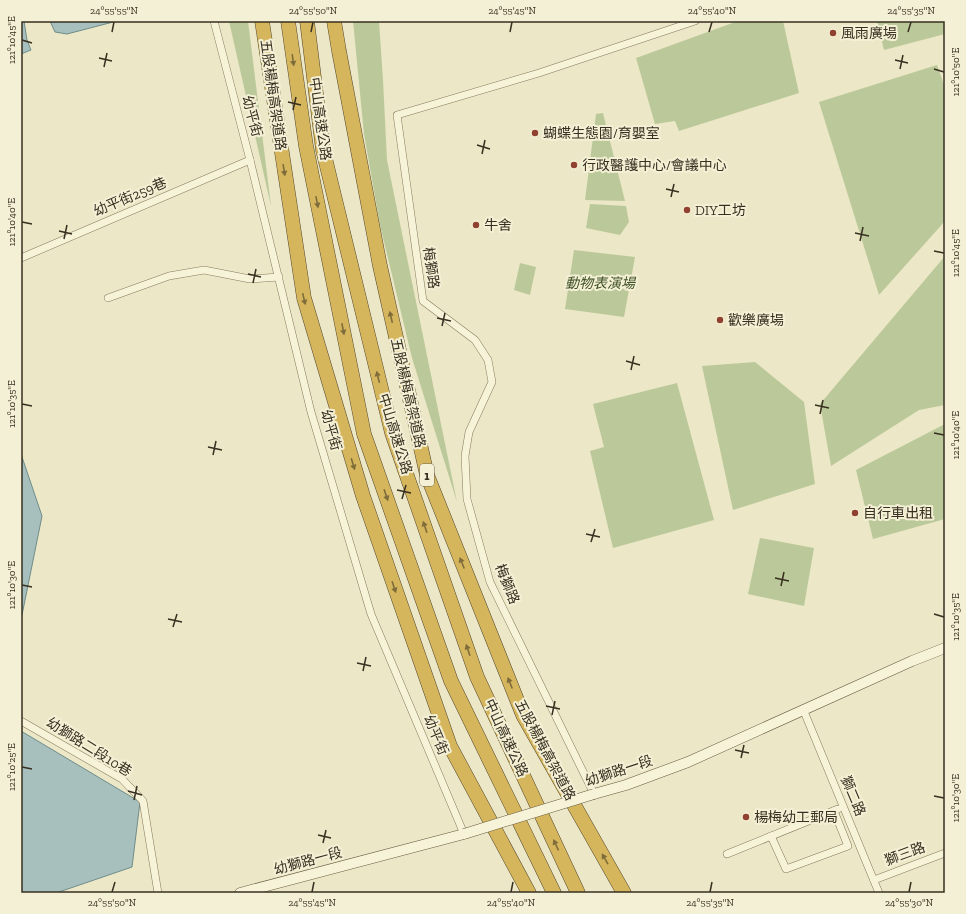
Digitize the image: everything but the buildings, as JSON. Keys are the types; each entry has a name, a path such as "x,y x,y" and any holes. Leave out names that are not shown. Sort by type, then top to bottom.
{"highway":[{"name":"五股楊梅高架道路","path":"262,21 304,298 363,496 450,746 529,893"},
{"name":"中山高速公路","path":"288,21 306,146 364,434 451,681 554,893"},
{"name":"中山高速公路","path":"307,21 323,150 392,433 477,677 578,893"},
{"name":"五股楊梅高架道路","path":"334,21 380,266 427,475 522,714 624,893"}],"street":[{"name":"幼平街","path":"214,21 312,412 371,614 464,834"},
{"name":"梅獅路","path":"594,794 490,582 467,498 465,456 469,432 492,382 488,360 475,340 423,301 397,116 539,73 695,21"},
{"name":"幼平街259巷","path":"21,258 250,160"},
{"path":"108,298 169,276 204,270 250,279 279,277"},
{"name":"幼獅路一段","path":"240,893 464,834 626,785 688,762 803,709 945,648"},
{"name":"獅二路","path":"803,709 879,893"},
{"name":"幼獅路二段10巷","path":"21,721 122,779 143,801 158,893"},
{"path":"727,854 844,807"},
{"path":"771,836 786,869 848,846 834,811"},
{"name":"獅三路","path":"874,880 945,853"}],"green space":[{"path":"229,21 248,21 271,206"},
{"path":"353,21 379,21 387,160 457,502 412,358 380,225 364,134"},
{"path":"738,21 783,21 799,93 679,131 675,121 655,124 636,58"},
{"path":"877,21 945,21 945,34 884,50"},
{"path":"937,65 945,88 945,221 879,295 819,102"},
{"path":"603,113 625,201 585,200 596,114"},
{"path":"590,204 626,206 629,222 620,235 586,228"},
{"name":"動物表演場","path":"574,250 635,257 624,317 565,309"},
{"path":"945,256 945,405 919,410 831,466 820,404"},
{"path":"520,263 536,267 530,295 514,290"},
{"path":"755,362 804,402 815,484 733,510 702,366"},
{"path":"677,383 714,520 613,548 590,451 604,447 593,404"},
{"path":"945,424 945,519 873,539 856,470"},
{"path":"760,538 814,548 804,606 748,594"}],"water":[{"path":"21,21 24,21 27,40 31,50 21,54"},
{"path":"50,21 117,21 67,34 55,32"},
{"path":"21,454 42,516 22,615 21,614"},
{"path":"21,731 140,802 132,867 56,893 21,893"}],"place":[{"name":"風雨廣場","path":"833,33"},
{"name":"蝴蝶生態園/育嬰室","path":"535,133"},
{"name":"行政醫護中心/會議中心","path":"574,165"},
{"name":"DIY工坊","path":"687,210"},
{"name":"牛舍","path":"476,225"},
{"name":"歡樂廣場","path":"720,320"},
{"name":"自行車出租","path":"855,513"},
{"name":"楊梅幼工郵局","path":"746,817"}]}
